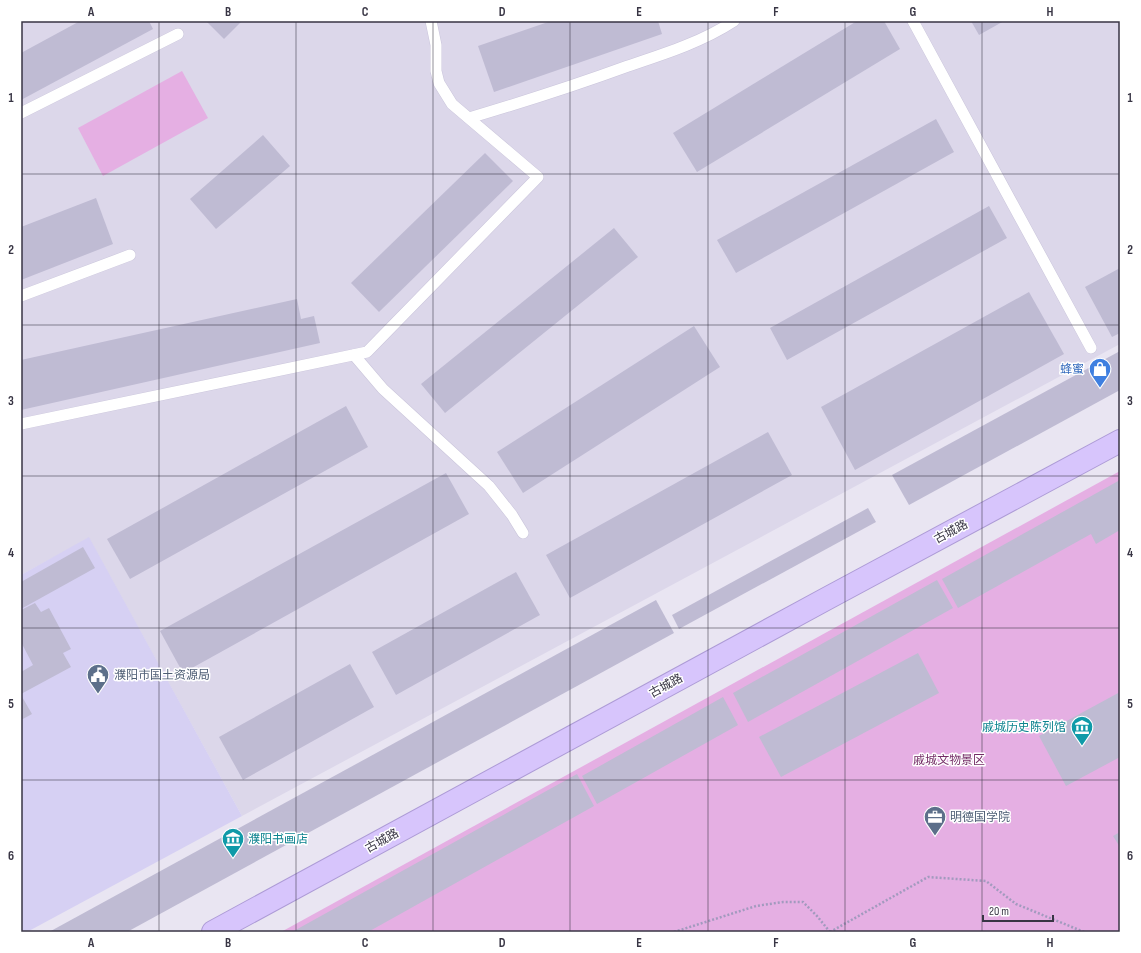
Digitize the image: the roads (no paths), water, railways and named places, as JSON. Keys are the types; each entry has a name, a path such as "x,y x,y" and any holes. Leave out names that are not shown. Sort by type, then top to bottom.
{"street":[{"name":"古城路","path":"213,932 1120,441"}],"lane":[{"path":"21,424 367,352 538,177 452,104 439,83 436,71 436,45 431,21"},
{"path":"470,118 565,89 675,50 734,21"},
{"path":"913,21 1091,348"},
{"path":"21,113 178,34"},
{"path":"21,296 130,255"},
{"path":"354,355 383,389 489,486 512,515 522,533"}],"place":[{"name":"蜂蜜","path":"1100,388"},
{"name":"濮阳市国土资源局","path":"98,694"},
{"name":"戚城历史陈列馆","path":"1082,746"},
{"name":"明德国学院","path":"935,836"},
{"name":"濮阳书画店","path":"233,858"}],"park label":[{"name":"戚城文物景区","path":"949,760"}]}
